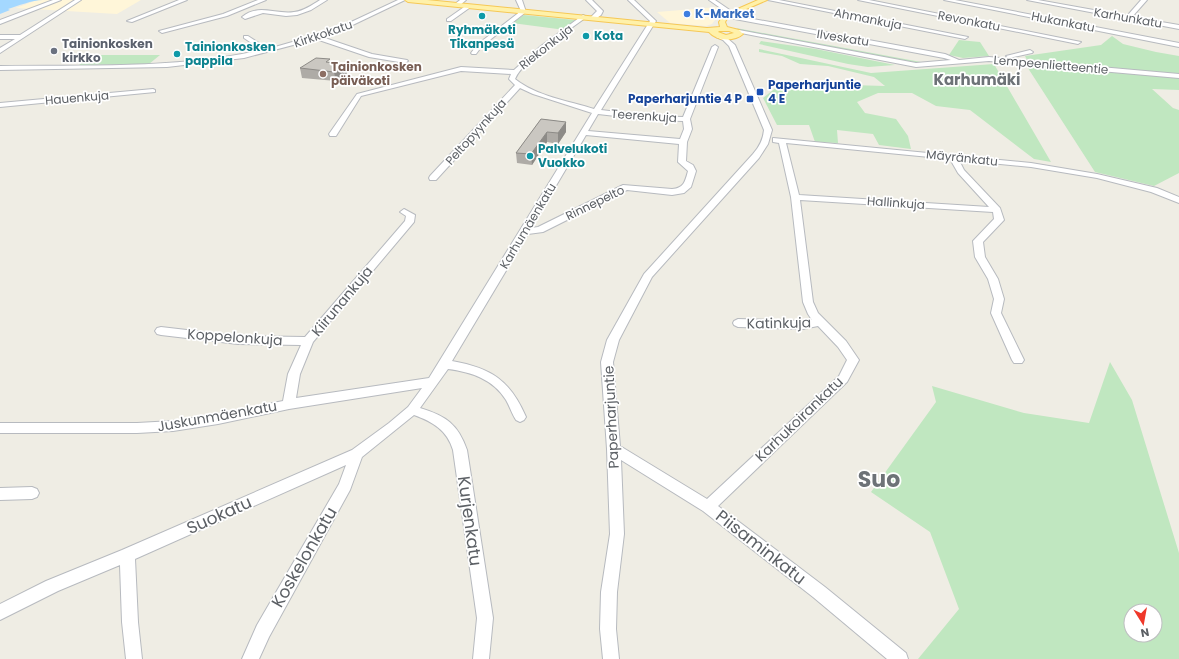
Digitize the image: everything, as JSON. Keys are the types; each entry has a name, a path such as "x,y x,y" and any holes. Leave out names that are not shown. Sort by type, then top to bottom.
{"main road":[{"path":"408,0 460,2 469,6 651,25 717,33 736,38"},
{"path":"736,38 725,28 722,22 728,14 764,0"},
{"path":"717,33 725,28"}],"street":[{"path":"0,22 58,0"},
{"path":"0,51 78,0"},
{"path":"130,21 184,0"},
{"path":"162,31 225,15 263,0"},
{"path":"245,17 253,12 259,11 294,14 324,0"},
{"name":"Kirkkokatu","path":"0,68 174,64 226,59 267,51 318,38 350,25 402,0"},
{"path":"474,53 480,45 524,11 519,0"},
{"path":"589,0 600,11 599,14 592,18"},
{"path":"632,0 653,20 651,25"},
{"path":"712,0 728,14"},
{"name":"Ahmankuja","path":"771,0 965,38"},
{"name":"Revonkatu","path":"860,0 1078,42"},
{"name":"Hukankatu","path":"947,0 1179,45"},
{"name":"Karhunkatu","path":"1030,0 1179,27"},
{"path":"1128,18 1144,0"},
{"path":"450,20 469,6"},
{"name":"Ilveskatu","path":"728,14 827,36 844,37 945,56 959,61"},
{"name":"Riekonkuja","path":"518,85 512,79 515,72 530,58 583,17"},
{"name":"Karhumäenkatu","path":"422,396 433,382 596,112 651,25"},
{"path":"0,37 22,37"},
{"path":"246,37 267,51"},
{"name":"Lempeenlietteentie","path":"736,38 758,37 916,65 989,59 1179,76"},
{"path":"318,38 371,56 405,61"},
{"path":"736,38 768,130 767,138"},
{"name":"Teerenkuja","path":"518,85 535,93 596,112 652,118 686,119 715,47"},
{"path":"989,59 1030,52"},
{"path":"333,134 359,95 461,69 515,72"},
{"name":"Peltopyynkuja","path":"433,178 518,85"},
{"name":"Hauenkuja","path":"0,105 153,91"},
{"path":"584,133 683,142 688,129 686,119"},
{"name":"Mäyränkatu","path":"767,138 782,141 1031,165 1097,176 1154,190 1179,200"},
{"name":"Paperharjuntie","path":"611,659 608,629 609,592 617,534 614,449 607,362 613,340 648,276 756,156 765,145 767,138"},
{"name":"Karhukoirankatu","path":"708,507 843,379 853,360 842,344 819,322 813,314 808,302 795,197 782,141"},
{"name":"Rinnepelto","path":"525,231 540,230 626,187 672,192 681,191 687,187 692,171 690,167 682,162 683,142"},
{"path":"953,157 960,171 997,210 999,220 978,241 980,257 993,279 999,299 996,312 1018,360"},
{"name":"Hallinkuja","path":"795,197 997,210"},
{"name":"Kiirunankuja","path":"289,404 294,374 308,341 409,222 411,215 404,212"},
{"name":"Katinkuja","path":"738,323 803,325 819,322"},
{"name":"Koppelonkuja","path":"162,331 238,340 308,341"},
{"path":"444,364 479,371 499,383 510,396 520,418"},
{"name":"Juskunmäenkatu","path":"0,428 137,428 173,426 218,419 289,404 433,382"},
{"name":"Suokatu","path":"0,612 52,586 127,555 356,454 394,426 412,410 422,396"},
{"name":"Kurjenkatu","path":"412,410 434,417 451,430 457,438 485,618 481,659"},
{"name":"Piisaminkatu","path":"614,449 708,507 819,592 900,659"},
{"name":"Koskelonkatu","path":"250,659 288,584 345,486 356,454"},
{"path":"0,494 32,493"},
{"path":"127,555 130,622 134,659"}],"shaded area":[{"path":"37,0 141,0 117,14 16,8"},
{"path":"718,7 726,12 719,15 712,24 706,26 670,23 657,12"}],"green space":[{"path":"524,15 575,20 565,30 512,23"},
{"path":"736,28 927,62 916,64 743,32"},
{"path":"1112,36 1123,44 1179,56 1179,74 1027,60 1025,56 1101,45"},
{"path":"959,40 980,42 989,56 963,58 949,55"},
{"path":"761,41 816,49 895,65 868,67 848,64 759,44"},
{"path":"759,49 871,73 994,64 1051,162 1034,159 970,110 936,106 912,93 878,93 857,102 865,113 896,119 908,136 911,149 879,145 873,134 837,130 838,143 815,142 809,125 777,125 763,98 782,83 885,86 874,77 828,66 800,64 782,56 759,52"},
{"path":"92,55 160,55 149,64 79,65"},
{"path":"1026,65 1179,78 1179,90 1152,89 1173,108 1179,110 1179,173 1154,186 1095,172"},
{"path":"1110,362 1132,400 1179,553 1179,659 918,659 959,609 930,532 871,492 936,402 932,386 1024,413 1089,423"}],"water":[{"path":"0,0 43,0 34,1 8,9 10,10 0,14"}],"building":[{"path":"316,58 330,59 326,62 345,64 334,72 300,68"},
{"path":"541,119 566,122 558,133 547,132 531,154 516,153"}],"place":[{"name":"K-Market","path":"687,14"},
{"name":"Ryhmäkoti Tikanpesä","path":"482,16"},
{"name":"Kota","path":"586,36"},
{"name":"Tainionkosken kirkko","path":"54,51"},
{"name":"Tainionkosken pappila","path":"177,54"},
{"name":"Tainionkosken päiväkoti","path":"323,74"},
{"name":"Paperharjuntie 4 E","path":"760,92"},
{"name":"Paperharjuntie 4 P","path":"750,99"},
{"name":"Palvelukoti Vuokko","path":"530,156"}],"district":[{"name":"Karhumäki","path":"977,80"},
{"name":"Suo","path":"879,479"}]}
